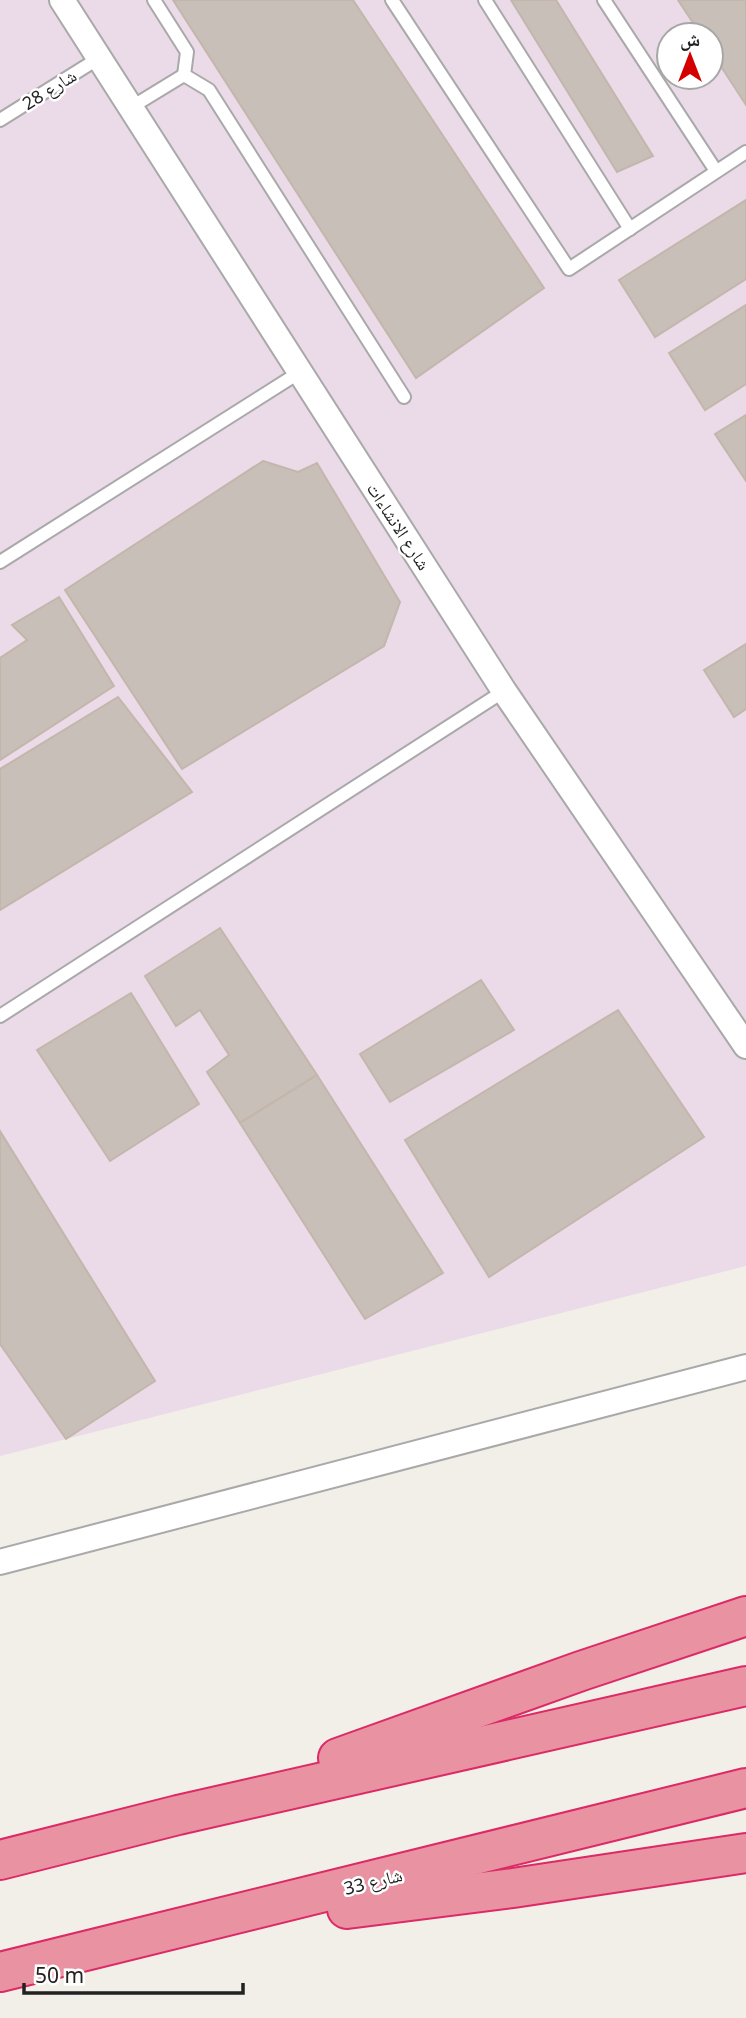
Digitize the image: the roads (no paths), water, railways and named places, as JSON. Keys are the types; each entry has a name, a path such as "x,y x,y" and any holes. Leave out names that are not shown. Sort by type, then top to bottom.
{"highway":[{"path":"178,1815 581,1671 746,1616"},
{"path":"0,1860 178,1815 746,1686"},
{"name":"شارع 33","path":"0,1972 746,1788"},
{"path":"195,1925 513,1888 746,1853"}],"street":[{"name":"شارع الانشاءات","path":"62,0 504,691 746,1046"},
{"path":"0,1562 746,1367"}],"lane":[{"path":"153,0 187,52 184,75"},
{"path":"392,0 569,269 746,152"},
{"path":"485,0 631,229"},
{"path":"604,0 716,171"},
{"name":"شارع 28","path":"0,120 99,58"},
{"path":"130,107 184,75"},
{"path":"184,75 209,90 404,397"},
{"path":"0,562 300,372"},
{"path":"0,1016 504,691"}]}
